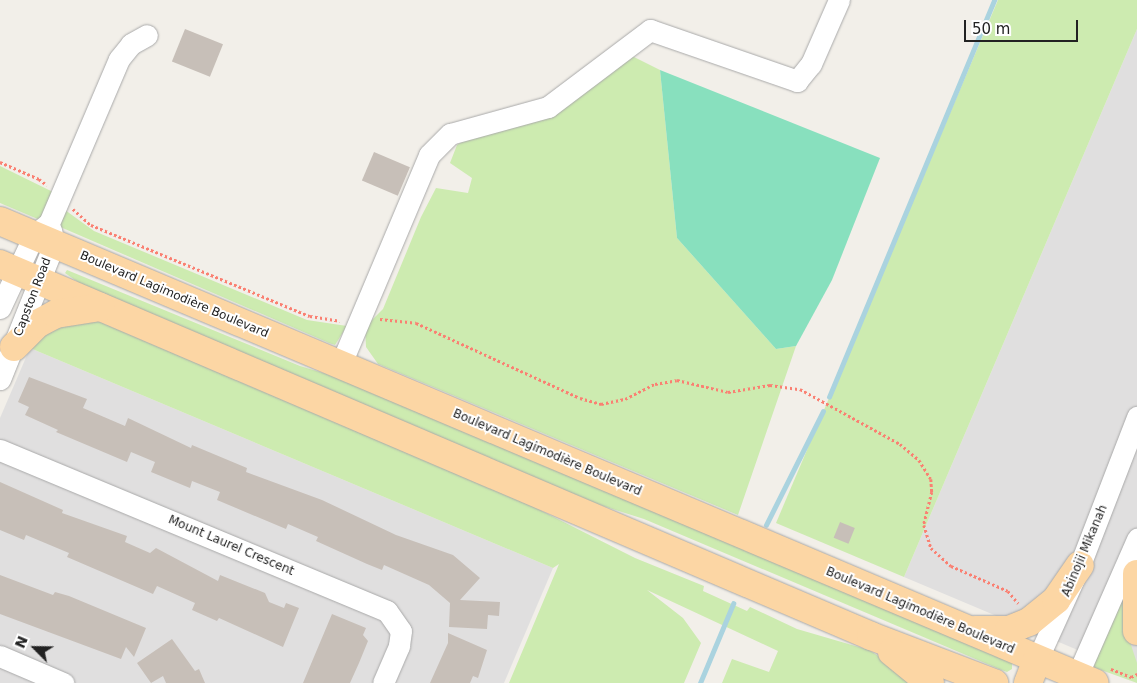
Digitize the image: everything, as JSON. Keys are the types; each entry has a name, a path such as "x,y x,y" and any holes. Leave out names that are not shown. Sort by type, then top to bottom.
{"main road":[{"name":"Boulevard Lagimodière Boulevard","path":"0,221 46,234 340,366 966,630 1033,672 1083,675"},
{"path":"19,272 871,636 994,683"},
{"path":"14,347 37,324 56,314 100,306"},
{"path":"966,630 999,631 1029,622 1056,600 1080,565"},
{"path":"1137,574 1137,631"},
{"path":"871,636 930,683"}],"street":[{"path":"340,366 429,155 450,134 548,107 650,30 797,81 811,64 839,0"},
{"name":"Capston Road","path":"0,308 19,272 46,234 119,59 131,44 147,35"},
{"name":"Capston Road","path":"0,379 14,347 19,272"},
{"name":"Abinojii Mikanah","path":"1033,672 1080,565 1137,418"},
{"name":"Mount Laurel Crescent","path":"0,450 387,611 401,631 399,646 383,683"},
{"path":"1083,675 1137,539"},
{"path":"0,656 63,683"}],"path":[{"path":"0,162 39,178 91,226 310,316 349,322 374,318 416,323 580,398 601,404 625,399 655,384 677,380 728,392 785,385 809,394 900,444 919,460 931,479 932,492 924,525 931,548 952,566 1008,591 1029,622"},
{"path":"1083,675 1131,677 1137,674"}],"shaded area":[{"path":"1137,29 1137,675 904,577"},
{"path":"30,348 553,568 504,683 0,683 0,418"}],"green space":[{"path":"998,0 1137,0 1137,29 904,577 776,523"},
{"path":"630,55 660,70 677,238 776,349 796,346 738,515 378,364 366,347 365,327 383,309 421,217 436,188 468,193 472,178 450,163 457,145 473,134 567,106 612,73"},
{"path":"660,70 880,158 832,280 796,346 776,349 677,238"},
{"path":"0,166 53,192 40,220 0,203"},
{"path":"65,210 94,231 307,320 347,326 335,345 329,343 58,226"},
{"path":"67,270 300,366 350,381 1012,661 1012,669 1007,672 999,669 644,519 584,500 85,287 65,273"},
{"path":"91,318 534,507 635,558 704,586 703,591 747,611 750,607 797,629 869,650 920,683 722,683 732,659 769,672 778,651 647,590 683,618 701,643 684,683 509,683 559,564 553,568 30,348 41,332"},
{"path":"1125,591 1127,633 1137,663 1137,683 1090,666"}],"building":[{"path":"185,29 223,44 210,77 172,61"},
{"path":"374,152 410,167 398,196 362,181"},
{"path":"29,377 87,399 83,408 125,426 128,418 191,448 192,445 247,468 246,472 322,500 396,535 453,555 480,578 460,600 500,602 499,616 488,615 487,629 449,627 450,603 429,585 384,565 382,570 367,564 316,541 318,537 288,524 286,529 217,500 220,492 192,481 190,488 151,472 155,462 131,452 127,462 56,432 58,430 25,415 29,407 18,402"},
{"path":"0,482 63,510 62,513 127,536 125,542 150,553 156,548 218,581 220,575 265,593 269,602 284,608 286,603 299,608 283,647 219,618 217,621 192,610 195,603 157,586 153,594 67,557 69,553 26,535 24,540 0,530"},
{"path":"840,522 855,528 848,544 834,538"},
{"path":"0,575 53,595 55,592 69,596 146,628 134,657 126,647 121,659 0,614"},
{"path":"332,614 366,628 363,635 368,641 359,663 350,683 303,683"},
{"path":"448,633 487,650 478,678 473,676 470,683 430,683 448,643"},
{"path":"172,639 195,671 199,669 205,683 166,683 163,676 151,683 137,663"}],"waterway":[{"path":"829,397 994,0"},
{"path":"766,525 823,411"},
{"path":"700,683 733,604"}]}
